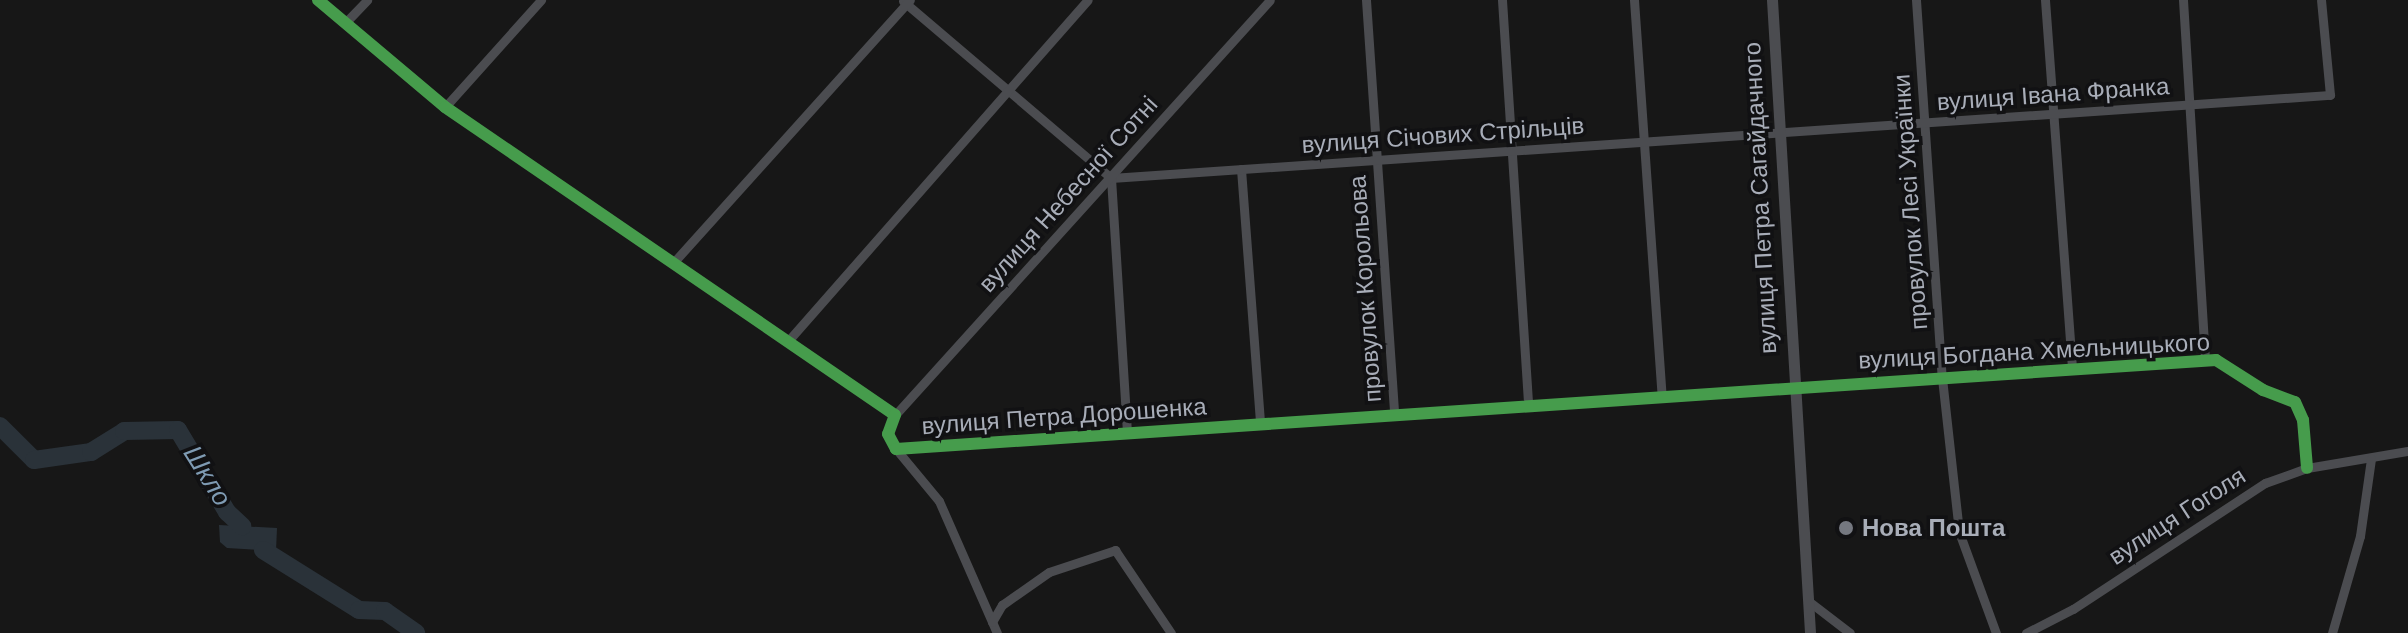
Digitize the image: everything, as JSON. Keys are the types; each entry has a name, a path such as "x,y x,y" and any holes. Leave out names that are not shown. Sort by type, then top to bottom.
{"street":[{"name":"вулиця Петра Дорошенка","path":"318,0 445,107 895,415 888,434 896,449 1792,388"},
{"path":"345,23 367,0"},
{"path":"445,107 541,0"},
{"path":"788,341 1088,0"},
{"name":"вулиця Небесної Сотні","path":"895,415 1270,0"},
{"name":"провулок Корольова","path":"1366,0 1394,415"},
{"path":"1502,0 1528,406"},
{"path":"1634,0 1662,397"},
{"name":"вулиця Петра Сагайдачного","path":"1772,0 1792,388 1811,603 1810,633"},
{"name":"провулок Лесі Українки","path":"1916,0 1942,378 1963,550 1996,633"},
{"path":"2045,0 2072,369"},
{"path":"2183,0 2205,360"},
{"name":"вулиця Івана Франка","path":"1778,133 2330,95 2321,0"},
{"path":"673,263 906,1 1111,178 1127,433"},
{"name":"вулиця Січових Стрільців","path":"1111,178 1778,133"},
{"path":"1241,169 1260,424"},
{"name":"вулиця Богдана Хмельницького","path":"1792,388 2205,360 2227,363 2263,390 2295,402 2303,420 2307,468"},
{"path":"896,449 939,501 997,633"},
{"name":"вулиця Гоголя","path":"2026,633 2073,609 2219,509 2265,483 2307,468 2408,451"},
{"path":"2332,633 2357,551 2371,459"},
{"path":"992,622 1002,605 1049,572 1115,550 1171,633"},
{"path":"1811,603 1850,633"}],"shaded area":[{"path":"219,525 277,528 276,551 227,548 220,542"}],"waterway":[{"name":"Шкло","path":"0,426 34,460 91,452 124,431 178,430 227,512 242,526"},
{"name":"Шкло","path":"263,550 359,610 385,611 416,633"}],"cycle path":[{"path":"318,0 445,107 895,415 888,434 896,449 2216,360 2263,390 2295,402 2303,420 2307,468"}],"place":[{"name":"Нова Пошта","path":"1846,528"}]}
